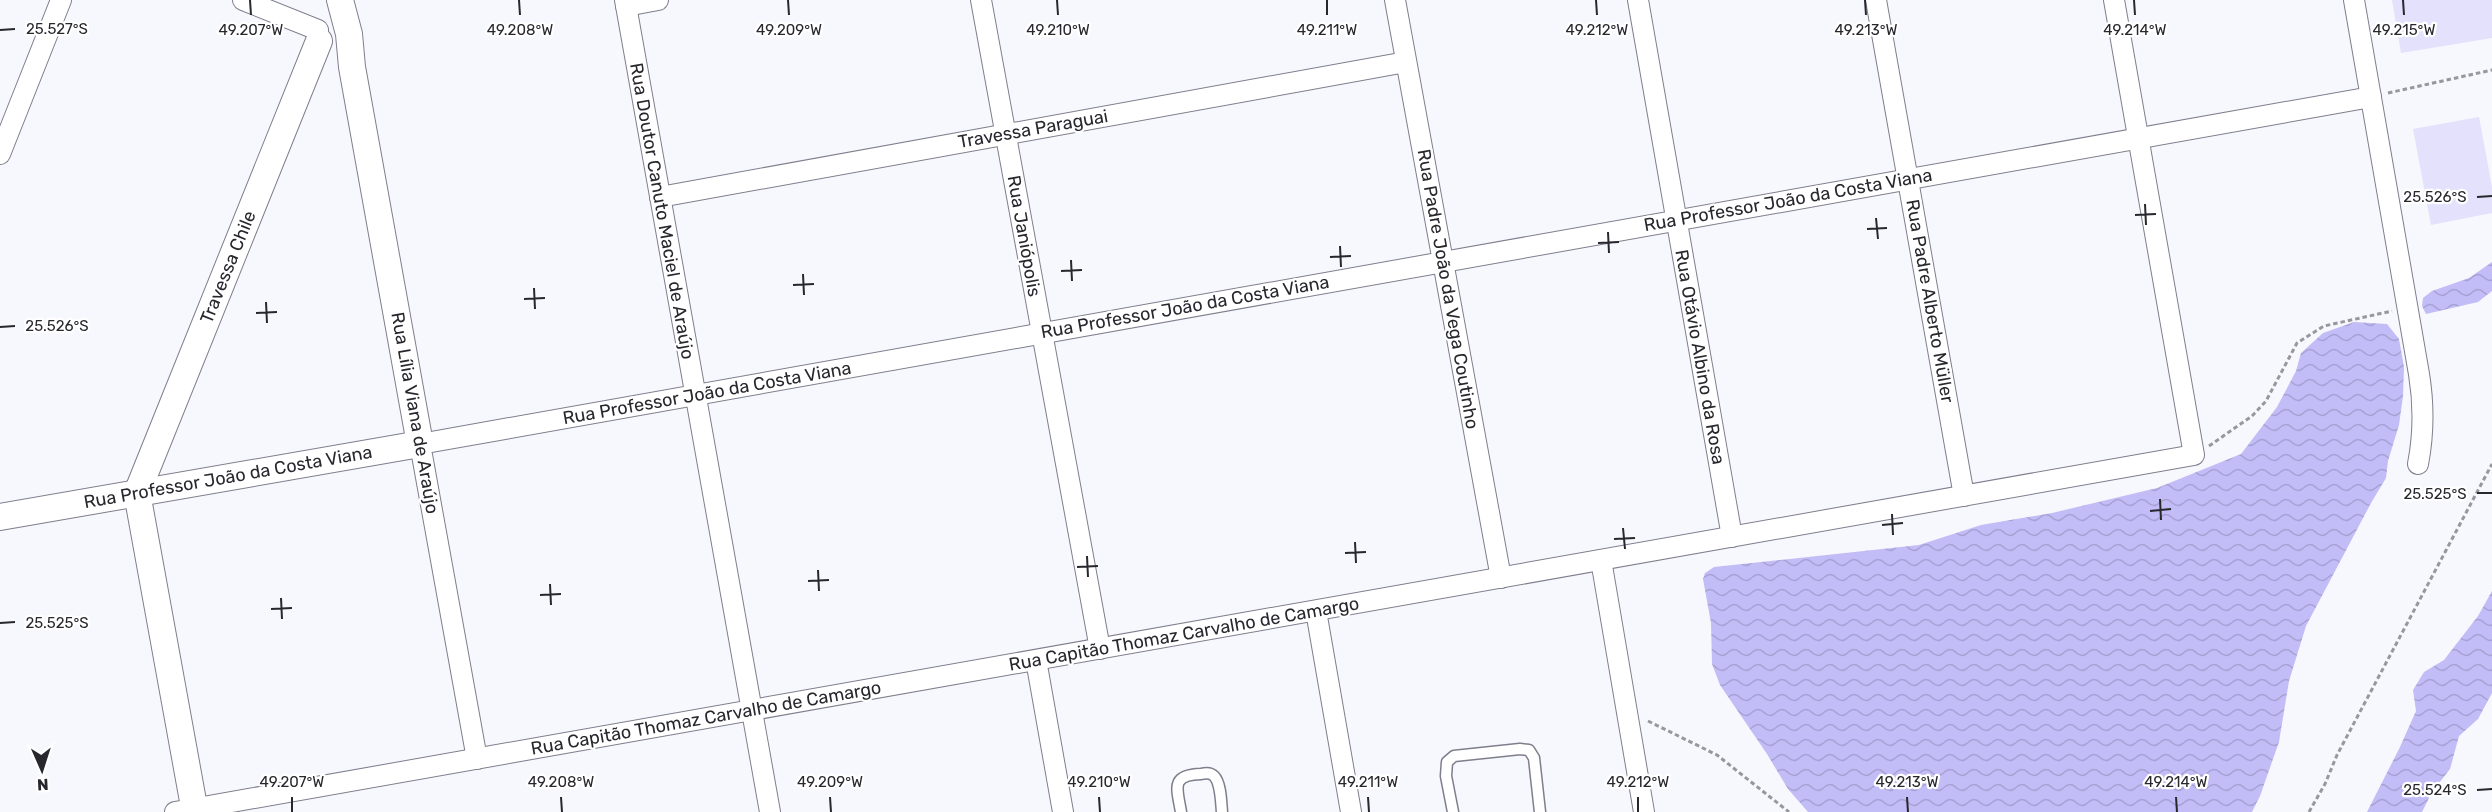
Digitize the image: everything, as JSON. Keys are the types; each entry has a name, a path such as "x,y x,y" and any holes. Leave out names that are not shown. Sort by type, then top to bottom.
{"street":[{"path":"0,154 61,0"},
{"path":"243,0 337,30"},
{"path":"625,3 658,0"},
{"name":"Rua Janiópolis","path":"981,0 1100,649"},
{"name":"Rua Padre João da Vega Coutinho","path":"1395,0 1501,578"},
{"name":"Rua Otávio Albino da Rosa","path":"1638,0 1732,537"},
{"name":"Rua Padre Alberto Müller","path":"1876,0 1964,496"},
{"path":"2114,0 2194,455"},
{"path":"2354,0 2423,402 2423,436 2418,464"},
{"name":"Rua Doutor Canuto Maciel de Araújo","path":"625,3 770,812"},
{"name":"Rua Lília Viana de Araújo","path":"337,30 420,444 477,759"},
{"name":"Travessa Chile","path":"137,493 337,30"},
{"name":"Travessa Paraguai","path":"660,197 1406,62"},
{"name":"Rua Professor João da Costa Viana","path":"0,518 2371,97"},
{"name":"Rua Capitão Thomaz Carvalho de Camargo","path":"189,811 2194,455"},
{"path":"137,493 189,811"},
{"path":"1601,560 1644,812"},
{"path":"1316,611 1351,812"},
{"path":"1036,660 1063,812"}],"lane":[{"path":"1453,812 1446,776 1447,762 1454,756 1520,749 1529,750 1533,758 1540,812"},
{"path":"1181,812 1176,787 1179,779 1186,774 1210,773 1215,776 1222,812"}],"path":[{"path":"2371,97 2492,70"},
{"path":"2194,455 2230,433 2252,416 2276,385 2297,343 2324,326 2408,308"},
{"path":"2309,812 2492,464"},
{"path":"1627,711 1717,755 1789,812"}],"shaded area":[{"path":"2392,0 2492,0 2492,38 2401,53"},
{"path":"2479,117 2492,187 2492,213 2431,225 2413,129"}],"water":[{"path":"2492,262 2492,291 2478,302 2426,314 2422,306 2423,298 2432,291 2469,278"},
{"path":"2354,322 2387,324 2399,339 2404,367 2399,425 2388,461 2386,478 2306,626 2289,681 2279,742 2252,812 1808,812 1788,789 1720,685 1712,664 1711,623 1703,579 1705,573 1714,567 1919,545 1981,525 2052,513 2157,488 2241,454 2277,407 2296,371 2301,353 2323,333"},
{"path":"2492,591 2492,693 2478,719 2459,736 2450,769 2432,792 2422,812 2367,812 2416,711 2413,690 2424,672 2444,660 2478,616"}]}
